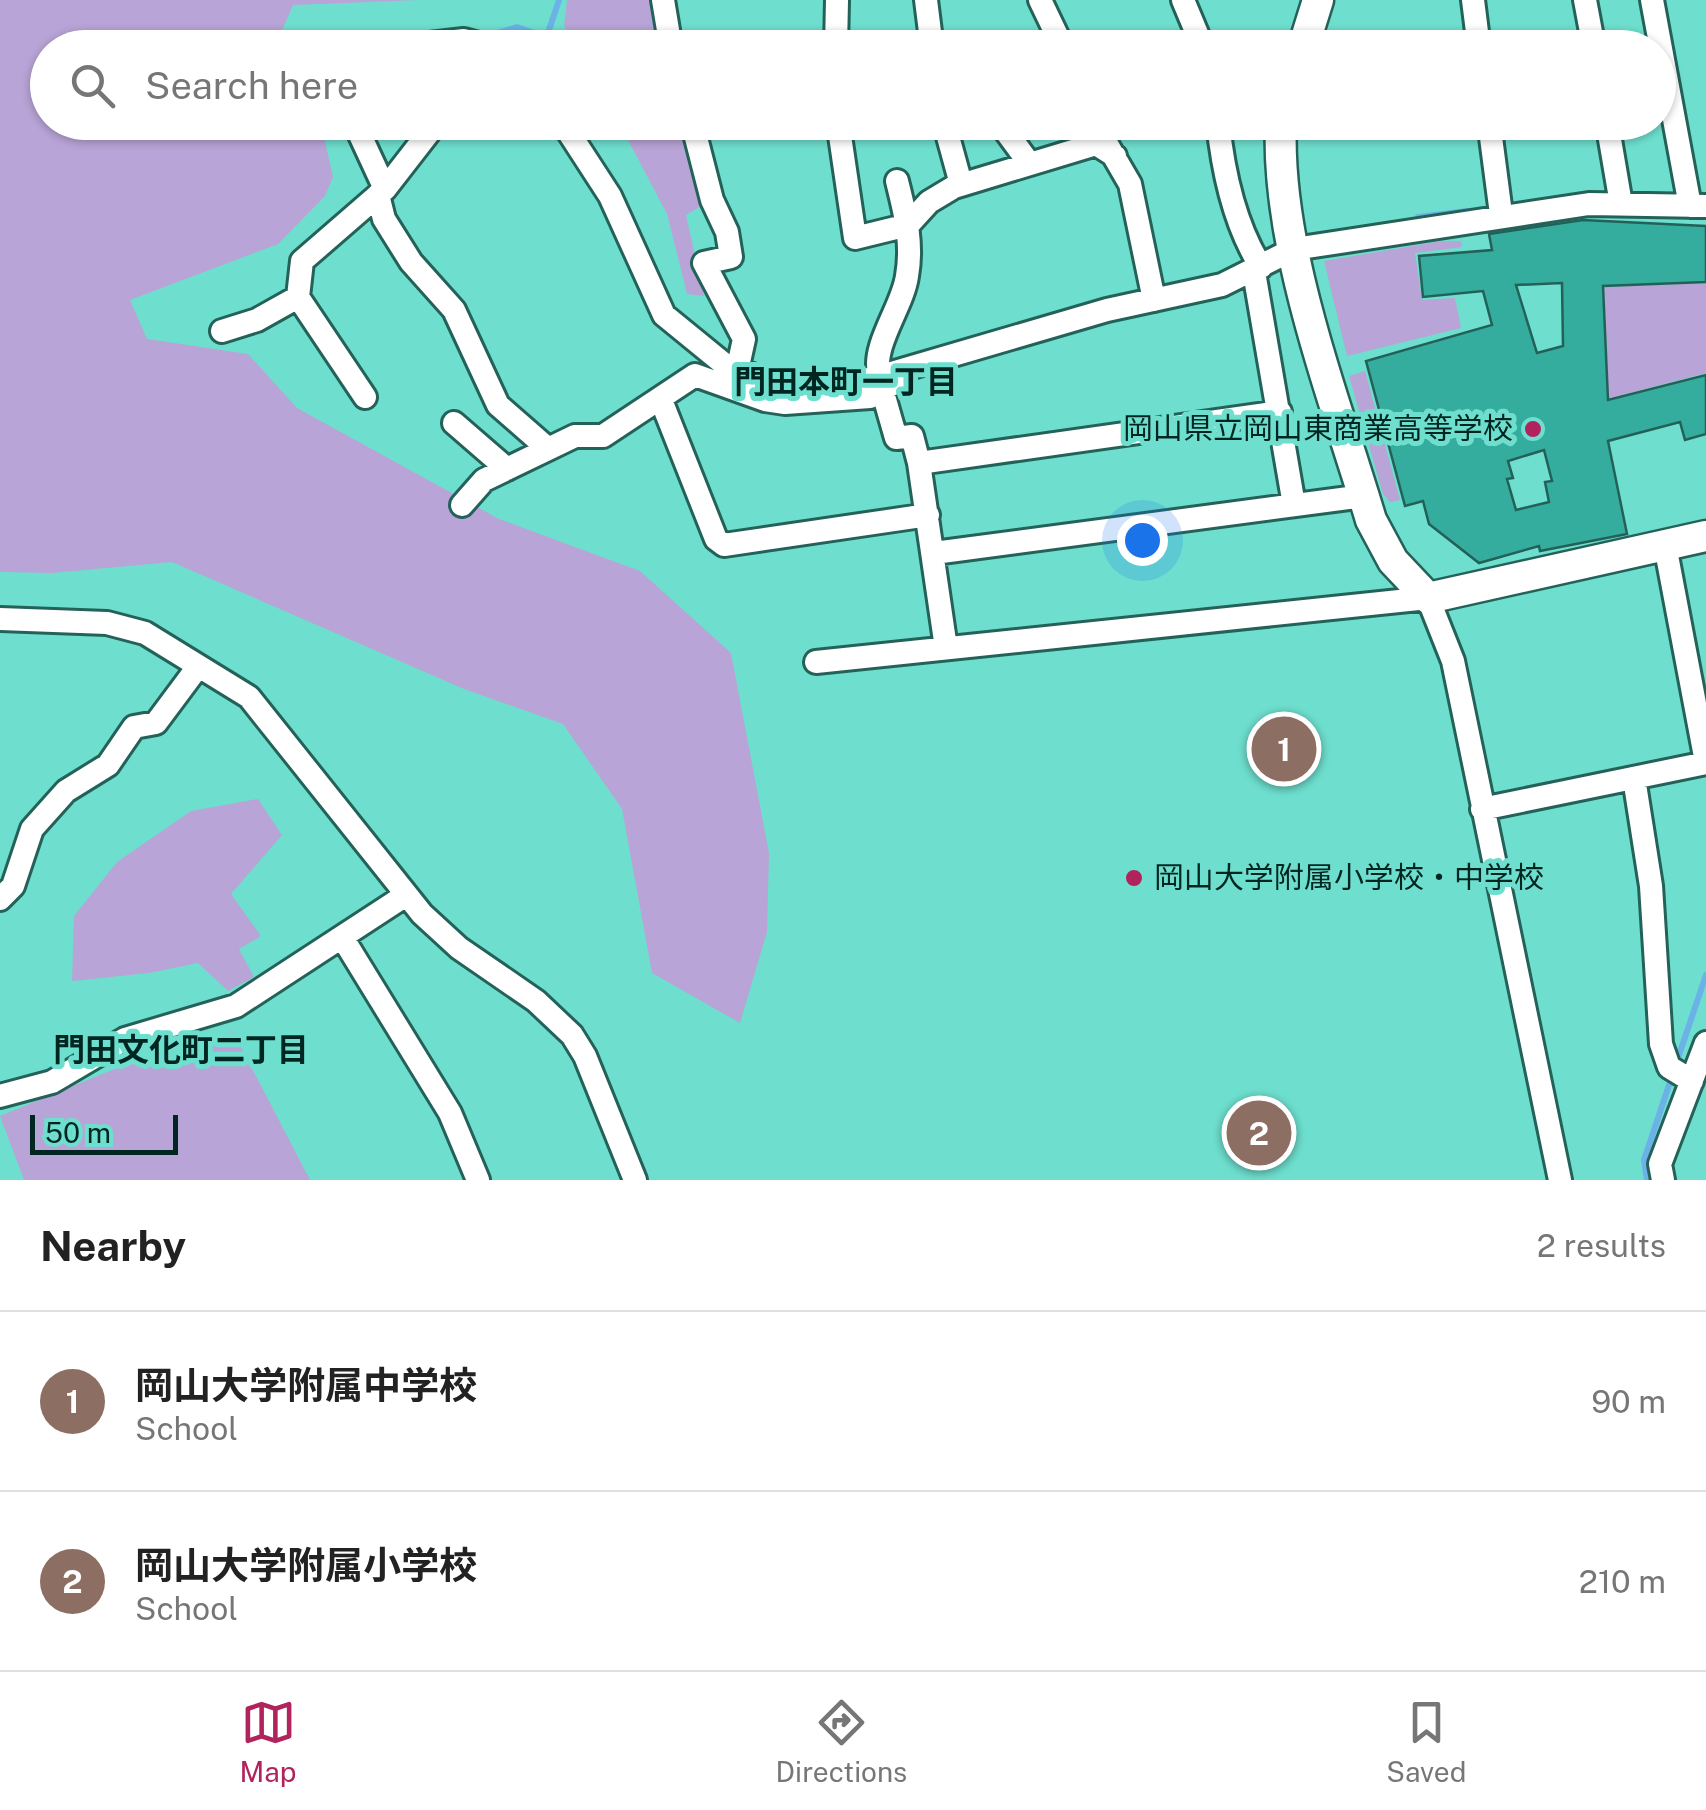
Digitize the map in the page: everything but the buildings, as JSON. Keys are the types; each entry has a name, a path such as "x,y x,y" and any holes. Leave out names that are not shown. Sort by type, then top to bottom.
{"street":[{"path":"663,0 668,30"},
{"path":"836,0 836,30"},
{"path":"926,0 930,30"},
{"path":"1040,0 1055,30"},
{"path":"1184,0 1196,30"},
{"path":"1473,0 1477,30"},
{"path":"1585,0 1591,30"},
{"path":"1652,0 1659,30"},
{"path":"1308,30 1315,3"},
{"path":"574,140 610,196 664,315 698,346 776,384 802,385 871,379 1051,325 1222,285 1294,249 1501,214 1620,204 1698,206 1676,107"},
{"path":"361,140 382,192 384,219 411,262 454,310 498,405 546,447"},
{"path":"365,397 298,297 302,261 382,192 423,140"},
{"path":"697,140 712,200 727,232 731,258 704,264 740,328 744,340 739,363"},
{"path":"841,140 855,238 908,225 928,202 961,184 1096,144 1115,156"},
{"path":"949,140 961,184"},
{"path":"1012,140 1028,163"},
{"path":"1105,140 1130,184 1154,300"},
{"path":"1220,140 1222,164 1257,270 1294,505"},
{"path":"1281,140 1279,168 1294,249 1364,496 1393,561 1428,598 1454,661 1560,1180"},
{"path":"1491,140 1501,214"},
{"path":"1609,140 1620,204"},
{"path":"462,504 484,480 575,436 603,436 695,375 764,400 786,403 870,397 907,278 908,225 897,181"},
{"path":"222,331 257,320 298,297"},
{"path":"879,374 896,438 912,436 919,463 946,648"},
{"path":"662,400 716,540 724,545 928,515"},
{"path":"919,463 1280,412"},
{"path":"454,422 508,469"},
{"path":"934,553 1364,496"},
{"path":"816,662 1428,598 1706,536"},
{"path":"1482,809 1706,763 1664,545"},
{"path":"0,619 107,622 145,634 249,697 406,895 459,948 522,990 572,1036 586,1056 635,1180"},
{"path":"0,899 13,886 32,829 66,791 108,765 134,727 156,723 197,668"},
{"path":"1634,778 1651,886 1661,1044 1680,1074"},
{"path":"0,1096 52,1082 126,1038 236,1006 406,895"},
{"path":"342,937 450,1113 478,1180"},
{"path":"1664,1180 1660,1164 1680,1074 1706,1042"}],"shaded area":[{"path":"0,0 418,0 293,5 282,30 30,30 30,140 325,140 333,177 325,196 278,244 130,300 147,339 248,354 297,408 499,519 640,571 731,653 769,853 767,932 740,1023 652,973 622,809 563,724 464,689 172,562 52,573 0,572"},
{"path":"567,0 657,0 662,30 566,30"},
{"path":"628,140 689,140 706,203 686,215 704,296 687,294 667,214"},
{"path":"1461,241 1462,247 1415,253 1422,300 1455,298 1461,328 1347,356 1324,261"},
{"path":"1706,283 1706,373 1603,400 1597,380 1608,378 1604,287"},
{"path":"1365,371 1400,500 1390,502 1383,494 1349,376"},
{"path":"258,799 282,835 231,894 261,936 239,949 254,977 228,991 198,963 72,981 74,916 117,862 191,811"},
{"path":"233,1032 310,1180 24,1180 0,1116 129,1063"}],"waterway":[{"path":"549,30 559,0"},
{"path":"507,30 526,30"},
{"path":"1418,217 1467,211"},
{"path":"757,365 789,373"},
{"path":"1676,1064 1706,975"},
{"path":"1647,1180 1644,1160 1672,1076"}],"place":[{"name":"岡山県立岡山東商業高等学校","path":"1533,429"},
{"name":"岡山大学附属中学校","path":"1284,749"},
{"name":"岡山大学附属小学校・中学校","path":"1134,878"},
{"name":"岡山大学附属小学校","path":"1259,1133"}],"district":[{"name":"門田本町一丁目","path":"846,382"},
{"name":"門田文化町二丁目","path":"181,1050"}]}
